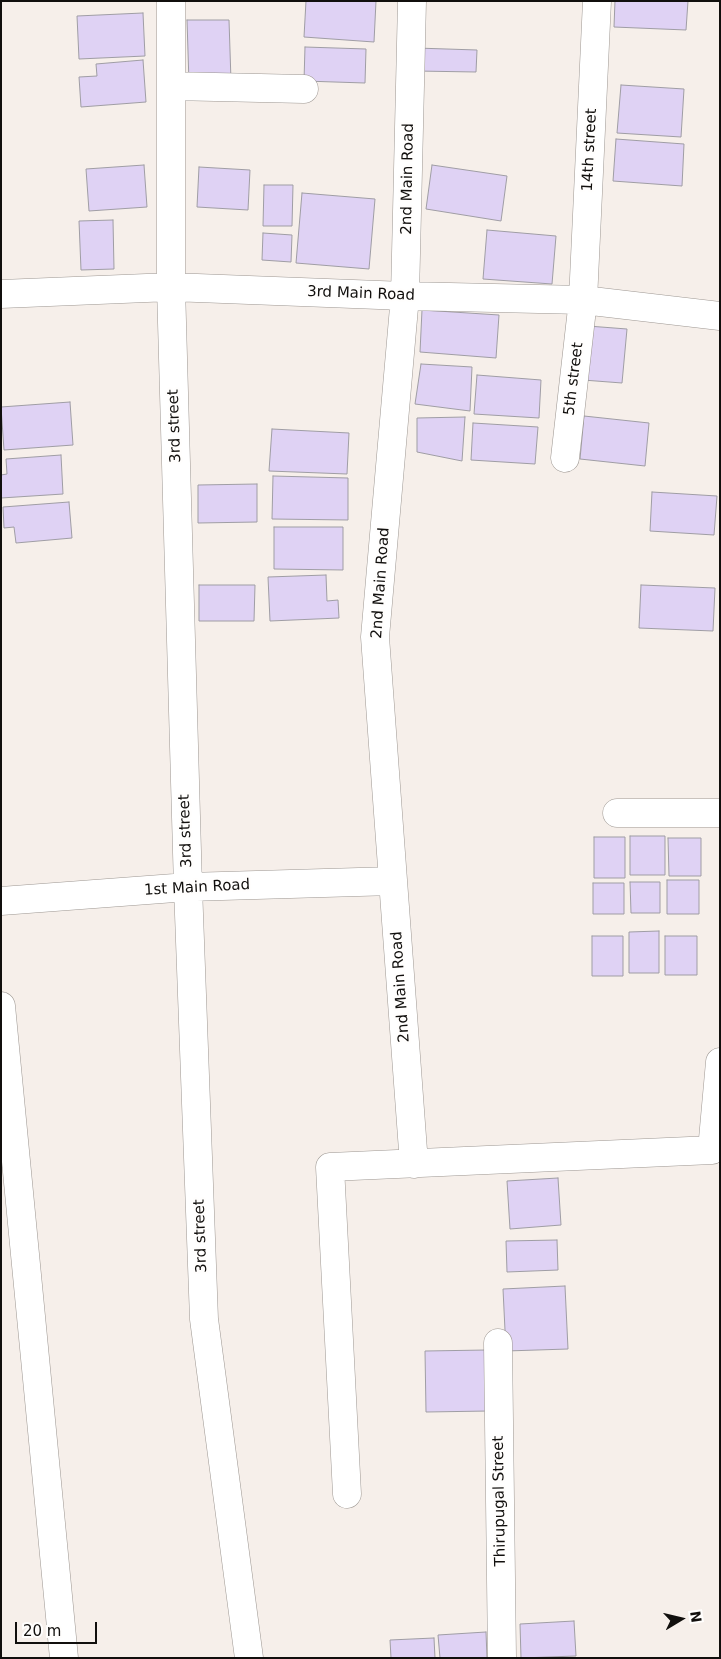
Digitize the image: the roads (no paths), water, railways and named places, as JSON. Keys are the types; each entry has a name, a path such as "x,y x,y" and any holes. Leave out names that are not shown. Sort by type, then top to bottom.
{"street":[{"name":"3rd street","path":"171,1 171,287 188,887 204,1319 249,1658"},
{"name":"2nd Main Road","path":"412,1 405,296 375,637 414,1164"},
{"name":"14th street","path":"584,300 597,1"},
{"path":"171,86 304,89"},
{"name":"3rd Main Road","path":"1,294 171,287 405,296 584,300 720,316"},
{"name":"5th street","path":"564,458 584,300"},
{"path":"617,813 720,813"},
{"name":"1st Main Road","path":"1,901 188,887 393,881"},
{"path":"1,1006 64,1658"},
{"path":"347,1494 330,1168 712,1150 720,1062"},
{"name":"Thirupugal Street","path":"498,1344 502,1658"}]}
